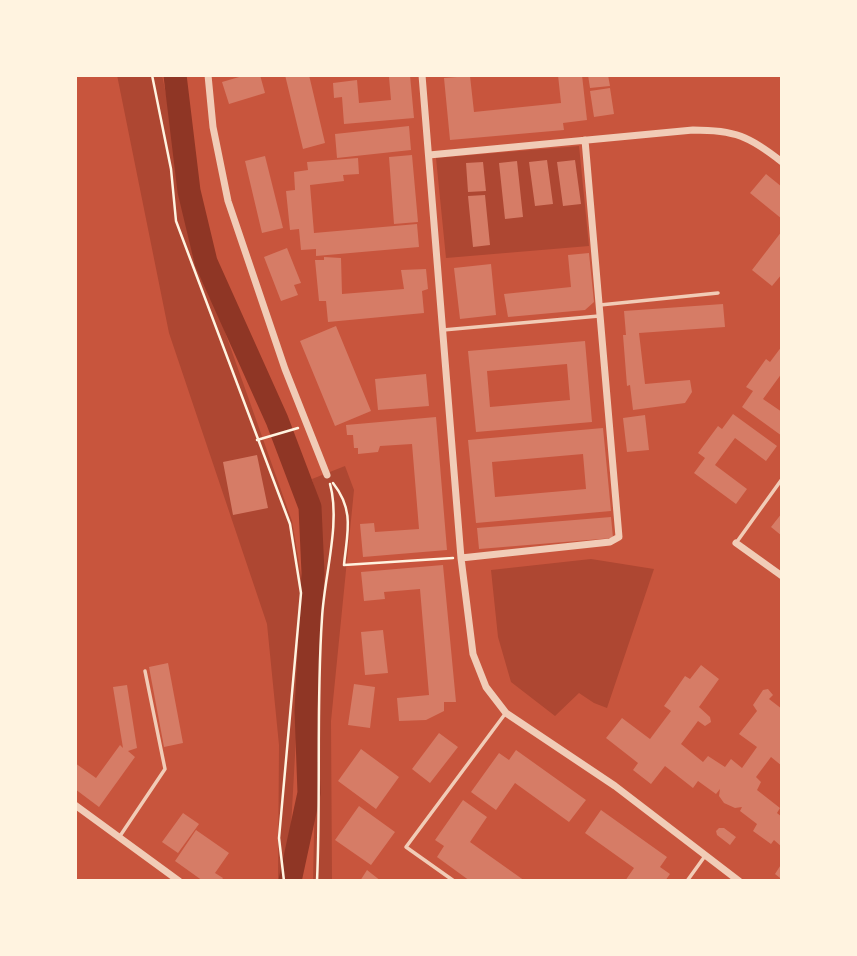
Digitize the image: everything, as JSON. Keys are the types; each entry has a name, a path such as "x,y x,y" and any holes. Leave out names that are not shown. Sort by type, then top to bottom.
{"street":[{"path":"208,75 213,127 228,201 285,369 327,475"},
{"path":"422,75 461,558 473,654 486,687 506,713 615,786 739,881"},
{"path":"429,155 693,130 721,130 746,136 782,162"},
{"path":"461,558 610,542 619,537 585,140"},
{"path":"736,543 782,576"},
{"path":"75,805 179,881"}],"lane":[{"path":"598,305 718,293"},
{"path":"443,330 599,316"},
{"path":"736,543 782,479"},
{"path":"119,838 165,769 145,671"},
{"path":"454,881 407,846 506,713"},
{"path":"687,881 705,856"}],"path":[{"path":"152,75 172,169 176,221 290,524 301,593 279,838 284,881"},
{"path":"257,440 296,428"},
{"path":"327,475 340,491 349,513 344,565 461,558"},
{"path":"317,881 320,785 318,712 322,616 333,519 332,492 327,475"}],"shaded area":[{"path":"117,75 162,75 203,270 292,521 304,593 288,881 278,880 279,745 267,624 169,333"},
{"path":"579,146 589,246 446,258 436,158"},
{"path":"345,466 354,490 331,721 332,881 313,881 321,512 312,479"},
{"path":"591,559 654,569 607,708 579,693 555,716 511,682 498,637 491,570"}],"building":[{"path":"246,75 260,75 265,93 229,104 222,82"},
{"path":"285,75 309,75 325,143 303,149"},
{"path":"410,75 414,118 344,124 342,97 334,98 333,83 357,80 359,103 391,100 389,77"},
{"path":"558,75 582,75 587,120 563,123 564,130 450,140 444,78 470,76 474,112 561,103"},
{"path":"588,75 608,75 610,86 590,88"},
{"path":"610,88 614,114 594,117 590,91"},
{"path":"409,126 411,150 337,158 335,134"},
{"path":"412,155 418,222 394,224 389,157"},
{"path":"265,156 283,228 262,233 245,161"},
{"path":"358,158 359,174 343,175 344,181 310,185 314,233 417,224 419,247 316,256 316,249 301,250 299,229 290,230 286,191 295,190 294,172 308,170 307,162"},
{"path":"547,160 553,204 535,206 529,162"},
{"path":"575,160 581,204 563,206 557,162"},
{"path":"517,161 523,217 505,219 499,163"},
{"path":"483,162 486,191 468,192 466,163"},
{"path":"766,174 782,187 782,219 750,193"},
{"path":"485,195 490,245 473,247 468,196"},
{"path":"782,231 782,274 772,286 752,270"},
{"path":"287,248 301,283 294,285 298,295 281,301 264,257"},
{"path":"589,253 594,302 585,310 508,317 504,294 571,287 568,255"},
{"path":"324,257 341,258 342,294 404,289 401,270 426,269 428,289 422,291 424,313 328,322 326,301 319,301 315,260 324,260"},
{"path":"491,264 496,315 460,319 454,268"},
{"path":"723,304 725,327 639,333 645,384 690,380 692,392 685,403 633,410 630,385 627,386 624,311"},
{"path":"336,326 371,411 335,426 300,341"},
{"path":"585,341 592,422 476,432 468,351","holes":["567,364 570,400 490,407 487,371"]},
{"path":"782,346 782,373 763,399 782,412 782,436 742,407 753,391 746,387 766,359 770,362"},
{"path":"426,374 429,406 378,410 375,379"},
{"path":"733,414 777,446 766,461 735,438 715,465 747,489 736,504 694,473 705,458 698,453 718,426 722,429"},
{"path":"645,415 649,450 627,452 623,418"},
{"path":"436,417 447,550 363,557 360,524 374,523 375,532 419,529 412,444 380,446 378,452 358,454 358,448 354,448 353,435 347,435 346,425"},
{"path":"603,428 611,511 476,523 468,440","holes":["583,454 586,489 495,497 492,462"]},
{"path":"257,455 268,508 233,515 223,462"},
{"path":"782,513 782,536 771,527"},
{"path":"611,517 613,538 479,549 477,528"},
{"path":"443,565 456,702 444,702 444,711 426,720 399,721 397,698 429,695 420,589 384,592 385,599 364,601 361,572"},
{"path":"383,630 388,673 365,675 361,632"},
{"path":"168,663 183,743 164,747 149,667"},
{"path":"701,665 719,679 699,707 710,717 711,722 705,726 698,721 681,744 703,762 708,756 725,767 731,759 742,768 757,747 739,734 757,711 753,705 763,690 768,689 773,695 769,699 782,709 782,766 771,757 756,777 761,782 757,790 780,808 777,813 782,817 782,847 774,840 771,844 753,831 757,824 740,811 742,807 735,808 724,803 719,796 720,789 716,794 698,781 693,788 665,766 651,784 633,770 638,763 606,738 622,718 650,739 671,711 664,706 685,676 690,679"},
{"path":"354,684 375,687 370,728 348,725"},
{"path":"127,685 137,748 128,751 135,757 99,807 75,789 75,763 96,778 120,745 123,748 113,687"},
{"path":"439,733 458,747 430,783 412,769"},
{"path":"361,749 399,777 376,809 338,781"},
{"path":"516,750 586,800 569,822 515,783 496,810 471,792 499,753 509,760"},
{"path":"463,800 487,817 470,842 525,881 470,881 437,857 444,846 435,840"},
{"path":"359,806 395,832 371,865 335,840"},
{"path":"601,810 667,857 660,867 670,874 665,881 625,881 634,868 585,833"},
{"path":"183,813 199,824 178,853 162,842"},
{"path":"719,828 724,828 736,837 730,845 717,835"},
{"path":"196,830 229,853 215,873 223,878 221,881 203,881 175,861"},
{"path":"782,863 782,877 780,878 775,874"},
{"path":"367,870 381,881 360,881"}],"waterway":[{"path":"175,75 189,191 206,262 277,420 310,507 313,573 306,710 309,793 290,881"}]}
